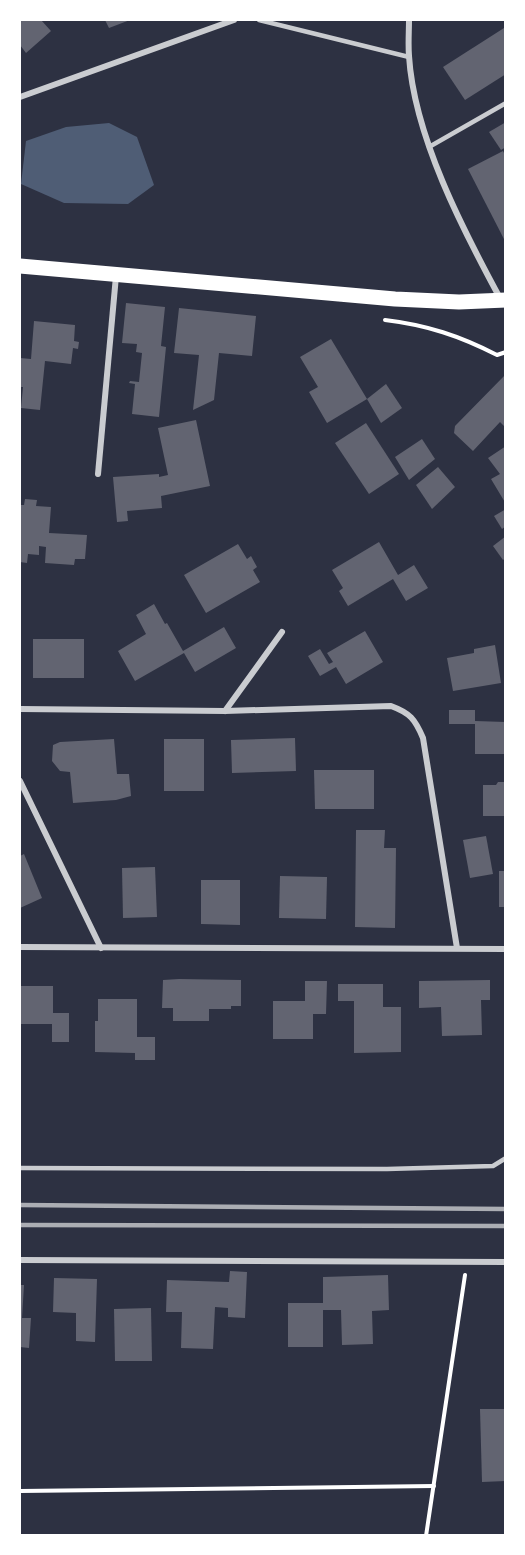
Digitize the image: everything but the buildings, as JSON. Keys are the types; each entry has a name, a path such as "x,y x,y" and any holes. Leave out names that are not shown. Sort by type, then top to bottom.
{"main road":[{"path":"20,266 395,299 459,302 503,300"}],"street":[{"path":"20,97 234,20"},
{"path":"409,20 409,57 416,101 429,147 470,243 503,300"},
{"path":"98,474 116,276"},
{"path":"225,711 282,632"},
{"path":"20,709 225,711 391,706 406,712 417,723 423,738 457,948"},
{"path":"20,781 100,948"},
{"path":"20,947 506,949"},
{"path":"20,1260 506,1262"}],"lane":[{"path":"259,20 409,57"},
{"path":"429,147 506,103"},
{"path":"20,1168 387,1169 493,1166 506,1158"}],"path":[{"path":"382,320 443,331 470,341 497,356 506,352"},
{"path":"426,1536 467,1262"},
{"path":"20,1491 434,1486"}],"water":[{"path":"109,123 137,137 154,185 128,204 64,203 21,184 26,141 66,127"}],"railway":[{"path":"20,1205 506,1209"},
{"path":"20,1225 506,1226"}]}
